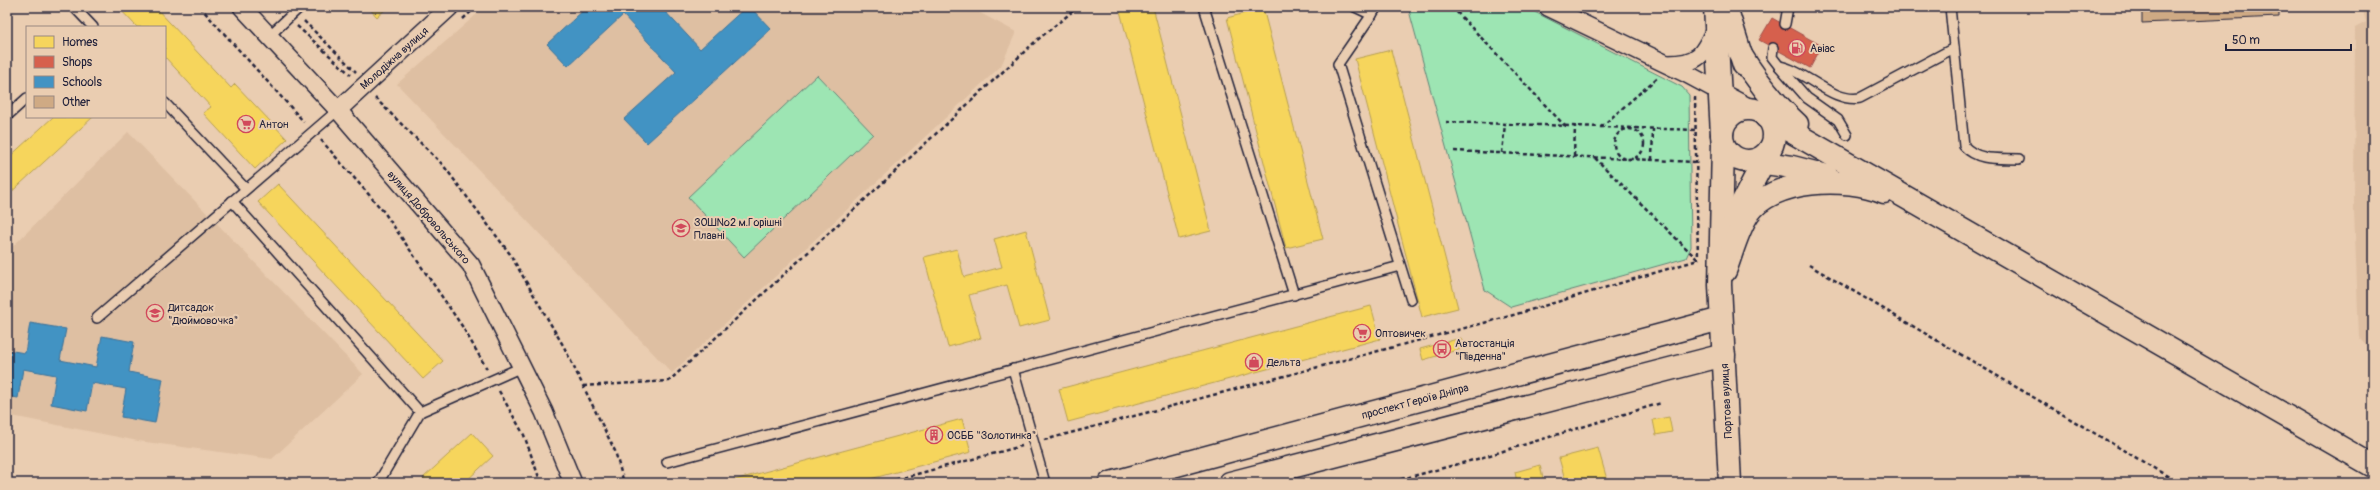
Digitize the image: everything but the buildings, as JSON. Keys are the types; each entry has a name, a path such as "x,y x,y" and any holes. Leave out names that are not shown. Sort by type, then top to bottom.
{"street":[{"name":"вулиця Добровольського","path":"242,7 338,110 471,266 544,412 573,483"},
{"name":"Молодіжна вулиця","path":"338,110 450,7"},
{"path":"1548,7 1665,68 1686,73 1759,113 1874,183 1938,216 2373,466"},
{"path":"1720,285 1736,218 1761,157 1774,132 1759,113 1726,7"},
{"path":"1665,68 1692,62 1701,54 1708,44 1716,17"},
{"path":"1716,17 1722,134 1720,285"},
{"path":"1739,52 1756,81 1776,105 1804,129 1874,183"},
{"path":"1686,73 1704,88 1715,104 1722,134 1733,156 1761,157 1792,167 1874,183"},
{"path":"1722,134 1728,118 1743,109 1759,113"},
{"path":"1720,285 1748,214 1758,204 1780,190 1805,183 1874,183"},
{"name":"Портова вулиця","path":"1720,285 1730,483"},
{"name":"проспект Героїв Дніпра","path":"1110,483 1721,319"},
{"path":"1230,483 1724,355"}],"lane":[{"path":"74,7 92,26"},
{"path":"1204,7 1294,294"},
{"path":"1355,7 1374,11 1338,64 1410,300"},
{"path":"1785,24 1788,7"},
{"path":"1950,7 1964,146 1971,153 1982,158 2019,159"},
{"path":"269,36 294,13"},
{"path":"1772,48 1772,57 1779,66 1807,98 1838,120 1847,135"},
{"path":"1779,66 1790,68 1802,74 1839,96 1853,99 1860,98 1954,48"},
{"path":"7,116 26,99"},
{"path":"166,104 246,189"},
{"path":"97,318 338,110"},
{"path":"232,201 420,412"},
{"path":"667,462 1400,266"},
{"path":"378,483 420,412 522,367"},
{"path":"1013,369 1045,483"}],"path":[{"path":"200,7 313,131 384,212 462,326 524,436 541,483"},
{"path":"583,386 669,381 1036,41 1078,7"},
{"path":"1452,7 1566,126"},
{"path":"294,13 365,84"},
{"path":"294,13 443,165 510,254 564,347 615,451 624,483"},
{"path":"1601,127 1665,68"},
{"path":"1695,96 1697,130 1698,260"},
{"path":"1446,122 1697,130"},
{"path":"1502,153 1505,124"},
{"path":"1574,126 1574,156"},
{"path":"1629,128 1640,133 1644,144 1639,155 1628,159 1618,154 1614,143 1618,132 1629,128"},
{"path":"1652,160 1653,129"},
{"path":"1454,151 1697,162"},
{"path":"1595,157 1698,260"},
{"path":"884,483 1510,316 1698,260"},
{"path":"1809,265 2179,483"},
{"path":"1387,483 1477,460 1661,404"}],"shaded area":[{"name":"ЗОШ№2 м.Горішні Плавні","path":"485,7 969,7 1016,32 1001,66 672,373 397,84"},
{"path":"2362,7 2373,7 2373,352 2359,337 2354,210 2355,28 2366,22"},
{"name":"Дитсадок \"Дюймовочка\"","path":"128,132 363,374 272,459 138,441 7,415 7,252"}],"green space":[{"path":"1408,7 1525,7 1682,87 1689,95 1691,247 1686,258 1511,307 1485,290"},
{"path":"817,75 873,134 744,257 688,197"}],"place":[{"name":"Авіас","path":"1797,48"},
{"name":"Антон","path":"246,124"},
{"name":"ЗОШ№2 м.Горішні Плавні","path":"681,228"},
{"name":"Дитсадок \"Дюймовочка\"","path":"155,313"},
{"name":"Оптовичек","path":"1362,333"},
{"name":"Автостанція \"Південна\"","path":"1442,349"},
{"name":"Дельта","path":"1254,362"},
{"name":"ОСББ \"Золотинка\"","path":"934,435"}]}
